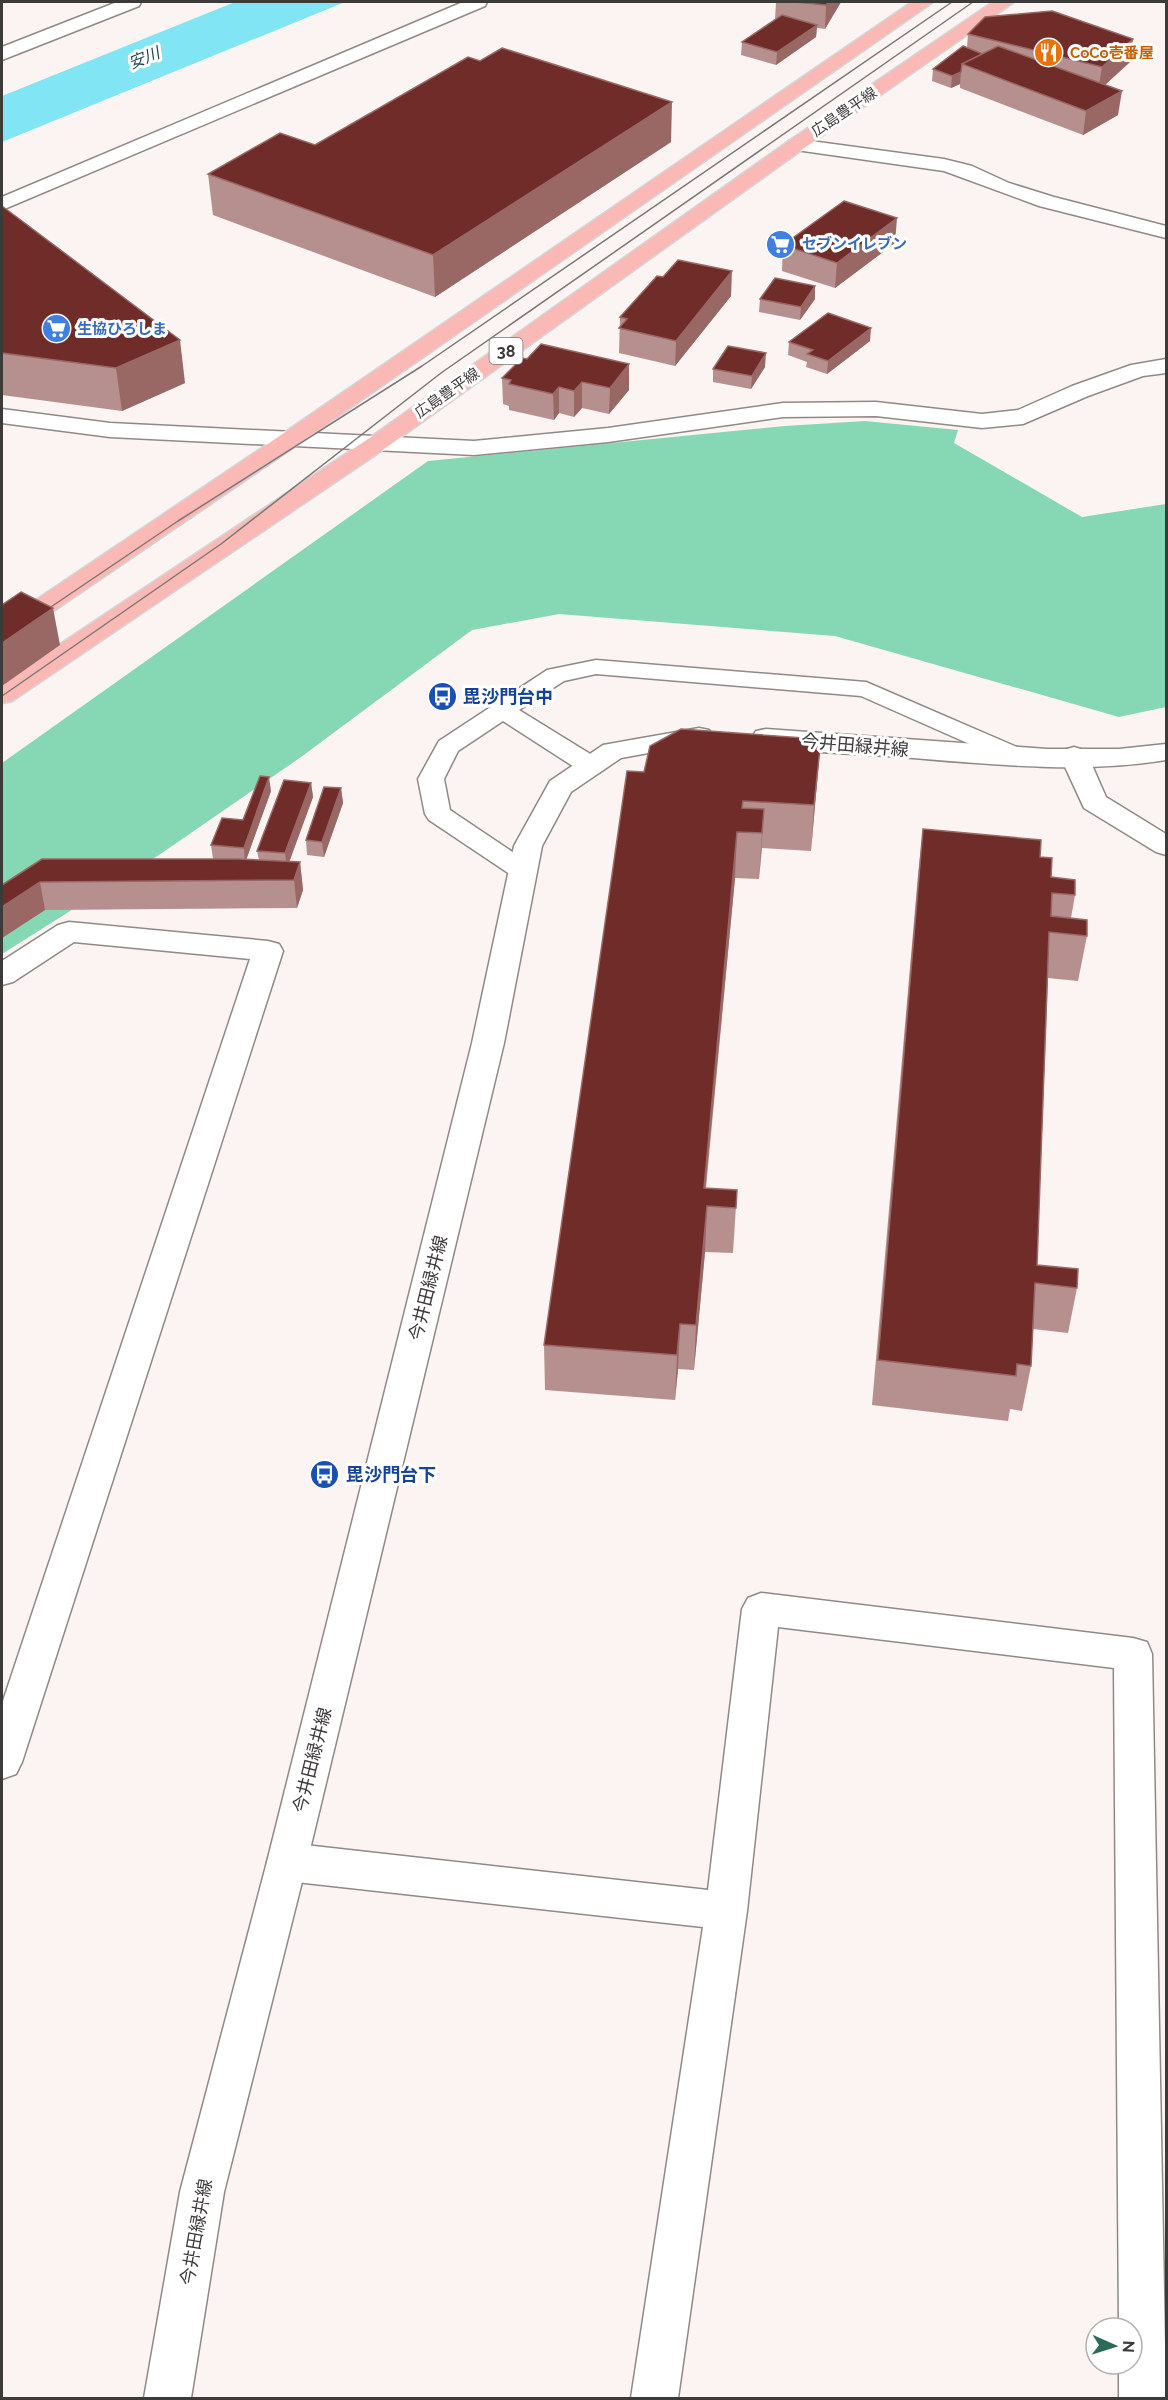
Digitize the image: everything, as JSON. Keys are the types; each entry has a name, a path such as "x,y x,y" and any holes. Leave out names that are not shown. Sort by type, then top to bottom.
{"main road":[{"path":"2,634 289,440 924,2"},
{"name":"広島豊平線","path":"2,695 379,442 796,145 1005,2"}],"street":[{"path":"2,54 132,2"},
{"path":"2,204 478,2"},
{"path":"796,145 907,159 966,170 1004,188 1088,215 1167,232"},
{"path":"2,416 110,430 474,448 608,435 783,410 876,409 982,421 1023,417 1089,387 1139,370 1167,366"},
{"name":"今井田緑井線","path":"167,2398 202,2192 287,1862 488,1042 528,846 560,787 613,752 693,736 734,735 842,745 1017,756 1134,758 1167,752"},
{"path":"1074,756 1094,802 1167,846"},
{"path":"2,975 69,932 268,951 2,1762"},
{"path":"655,2398 726,1911 761,1609 1133,1654 1143,2398"},
{"path":"287,1862 726,1911"}],"lane":[{"path":"523,871 438,814 431,779 448,746 556,675 596,667 866,689 1017,756"},
{"path":"502,710 591,766"}],"green space":[{"path":"865,421 958,430 954,443 1082,517 1166,504 1166,707 1119,717 835,636 559,614 472,630 301,757 162,853 2,954 2,763 428,461 785,426"}],"water":[{"name":"安川","path":"235,2 345,2 2,142 2,96"}],"building":[{"path":"795,2 829,2 826,5"},
{"path":"1052,11 1133,39 1102,67 968,34 985,17"},
{"path":"782,15 817,25 777,52 742,42"},
{"path":"963,46 983,54 962,64 961,72 952,76 933,69"},
{"path":"998,46 1122,91 1086,111 962,64"},
{"path":"502,48 672,102 433,255 208,174 280,133 315,145 468,57 480,61"},
{"path":"844,201 897,218 837,263 783,245"},
{"path":"2,206 180,340 116,368 2,353"},
{"path":"678,260 732,271 676,341 619,328 627,319 620,317 657,276 663,277"},
{"path":"775,278 815,286 801,307 760,299"},
{"path":"828,313 871,328 828,361 807,354 813,350 789,342"},
{"path":"541,344 629,364 610,388 582,382 574,391 559,387 553,394 509,384 511,380 502,378 522,358 527,359"},
{"path":"728,346 766,353 752,376 713,369"},
{"path":"21,592 53,608 2,643 2,605"},
{"path":"681,729 804,738 820,748 814,805 743,801 742,808 764,809 762,833 737,832 704,1188 737,1190 736,1208 707,1206 696,1325 680,1324 677,1355 544,1345 627,771 644,772 650,746"},
{"path":"260,776 269,777 244,848 211,845 222,818 243,820"},
{"path":"284,780 311,783 285,853 257,851"},
{"path":"324,787 341,788 322,842 306,840"},
{"path":"923,829 1041,840 1040,857 1052,858 1051,877 1075,880 1075,895 1052,893 1051,916 1087,920 1087,936 1049,932 1037,1265 1078,1269 1077,1288 1035,1283 1031,1366 1017,1364 1016,1376 878,1360"},
{"path":"42,859 238,859 300,862 294,880 40,882 2,907 2,885"}],"tram line":[{"path":"39,615 178,521 422,366 952,2"},
{"path":"2,696 221,544 441,373 973,2"}],"place":[{"name":"CoCo壱番屋","path":"1049,53"},
{"name":"セブンイレブン","path":"781,244"},
{"name":"生協ひろしま","path":"56,329"},
{"name":"毘沙門台中","path":"442,696"},
{"name":"毘沙門台下","path":"325,1474"}]}
